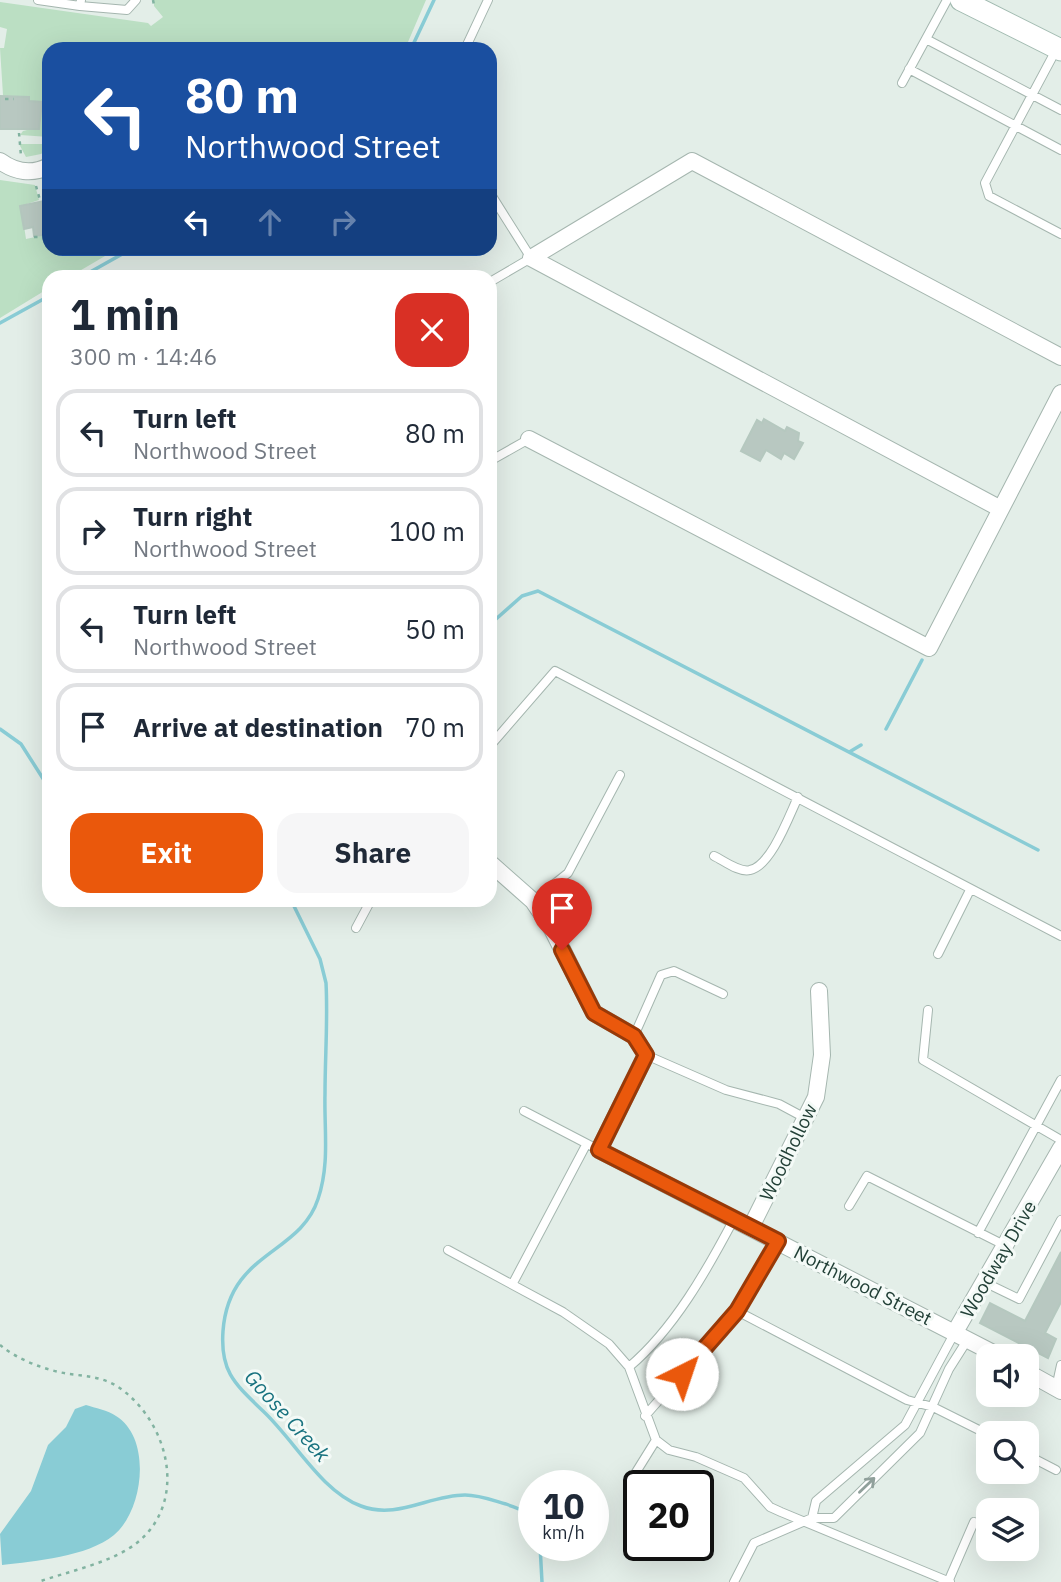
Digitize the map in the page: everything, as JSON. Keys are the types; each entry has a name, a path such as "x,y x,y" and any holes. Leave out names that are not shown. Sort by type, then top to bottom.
{"main road":[{"path":"961,0 1059,49"}],"street":[{"path":"0,161 22,160 42,170"},
{"path":"531,258 692,161 1061,357"},
{"path":"531,258 999,508"},
{"path":"529,439 929,648 999,508 1061,393"},
{"path":"497,869 533,901 552,929 594,1013 634,1036 646,1055 593,1147"},
{"name":"Woodhollow","path":"751,1227 807,1119 820,1077 819,991"},
{"name":"Northwood Street","path":"593,1147 734,1217 976,1344"},
{"name":"Woodway Drive","path":"961,1336 1006,1246 1055,1175 1061,1148"},
{"path":"1039,1378 1060,1388"}],"lane":[{"path":"39,0 127,10 136,0"},
{"path":"468,42 488,0"},
{"path":"902,83 947,0"},
{"path":"926,39 1061,110"},
{"path":"1059,49 985,183 989,195 1061,234"},
{"path":"909,69 1061,150"},
{"path":"497,204 531,258 497,278"},
{"path":"497,457 529,439"},
{"path":"497,738 555,671 1061,936"},
{"path":"533,901 568,873 620,775"},
{"path":"714,856 741,870 749,871 765,863 798,797"},
{"path":"938,954 970,890"},
{"path":"356,928 367,907"},
{"path":"634,1036 661,975 674,971 723,994"},
{"path":"928,1010 923,1060 1061,1140"},
{"path":"646,1055 726,1090 779,1104 807,1119"},
{"path":"978,1233 1061,1080"},
{"path":"513,1283 593,1147 524,1111"},
{"path":"849,1206 867,1176 1006,1246"},
{"path":"629,1367 648,1351 673,1318 734,1217"},
{"path":"986,1283 1019,1299 1061,1220"},
{"path":"645,1416 737,1311 778,1241"},
{"path":"448,1250 513,1283 600,1338 629,1367 656,1440 669,1450 696,1458 744,1479 770,1507 809,1521 949,1582 974,1522"},
{"path":"737,1311 907,1400 933,1407 976,1428"},
{"path":"809,1521 816,1501 905,1425 917,1401 961,1336"},
{"path":"734,1582 754,1543 809,1521 834,1518 920,1433 961,1336"},
{"path":"1060,1388 1061,1365"},
{"path":"637,1470 656,1440"},
{"path":"1039,1461 1056,1470"}],"path":[{"path":"153,0 154,5"},
{"path":"5,99 14,99"},
{"path":"19,133 22,160"},
{"path":"34,237 42,237"},
{"path":"0,1345 8,1352 47,1368 92,1377 118,1387 159,1436 168,1462 164,1498 152,1525 139,1541 115,1554 38,1582"}],"green space":[{"path":"154,0 426,0 408,42 42,42 42,137 20,135 23,131 40,127 41,115 29,101 4,98 0,48 4,48 7,29 0,27 0,2 148,23 151,26 163,17 154,6"},
{"path":"19,144 42,144 42,153 26,157"},
{"path":"0,180 35,185 39,200 21,206 26,239 42,236 42,256 105,256 81,270 42,270 42,292 0,318"}],"water":[{"path":"86,1405 116,1416 127,1426 135,1440 140,1474 132,1509 114,1535 90,1548 60,1557 2,1565 0,1534 31,1491 48,1445 66,1427 75,1409"}],"building":[{"path":"0,96 29,97 29,101 42,102 39,129 0,129"},
{"path":"42,201 42,235 34,236 33,227 24,229 20,206"},
{"path":"764,419 785,431 787,427 799,433 798,441 803,443 794,459 784,453 781,459 766,450 760,461 741,451 757,420 762,423"},
{"path":"1061,1252 1061,1302 1045,1333 1056,1339 1048,1358 1039,1353 1039,1344 1021,1344 980,1323 990,1303 1025,1321"}],"waterway":[{"path":"414,42 434,0"},
{"path":"94,270 119,256"},
{"path":"0,323 42,300"},
{"path":"497,618 522,596 538,591 1038,850"},
{"path":"886,729 922,660"},
{"name":"Goose Creek","path":"0,729 21,744 42,777"},
{"path":"851,751 861,745"},
{"name":"Goose Creek","path":"294,907 320,959 326,983 324,1173 318,1199 309,1217 238,1284 228,1305 223,1331 227,1367 237,1385 275,1423 321,1477 333,1489 361,1506 374,1510 400,1509 452,1496 470,1495 518,1509"},
{"name":"Goose Creek","path":"541,1561 542,1582"}],"route":[{"path":"562,950 594,1013 634,1036 646,1055 599,1150 778,1241 737,1311 682,1374"}]}
